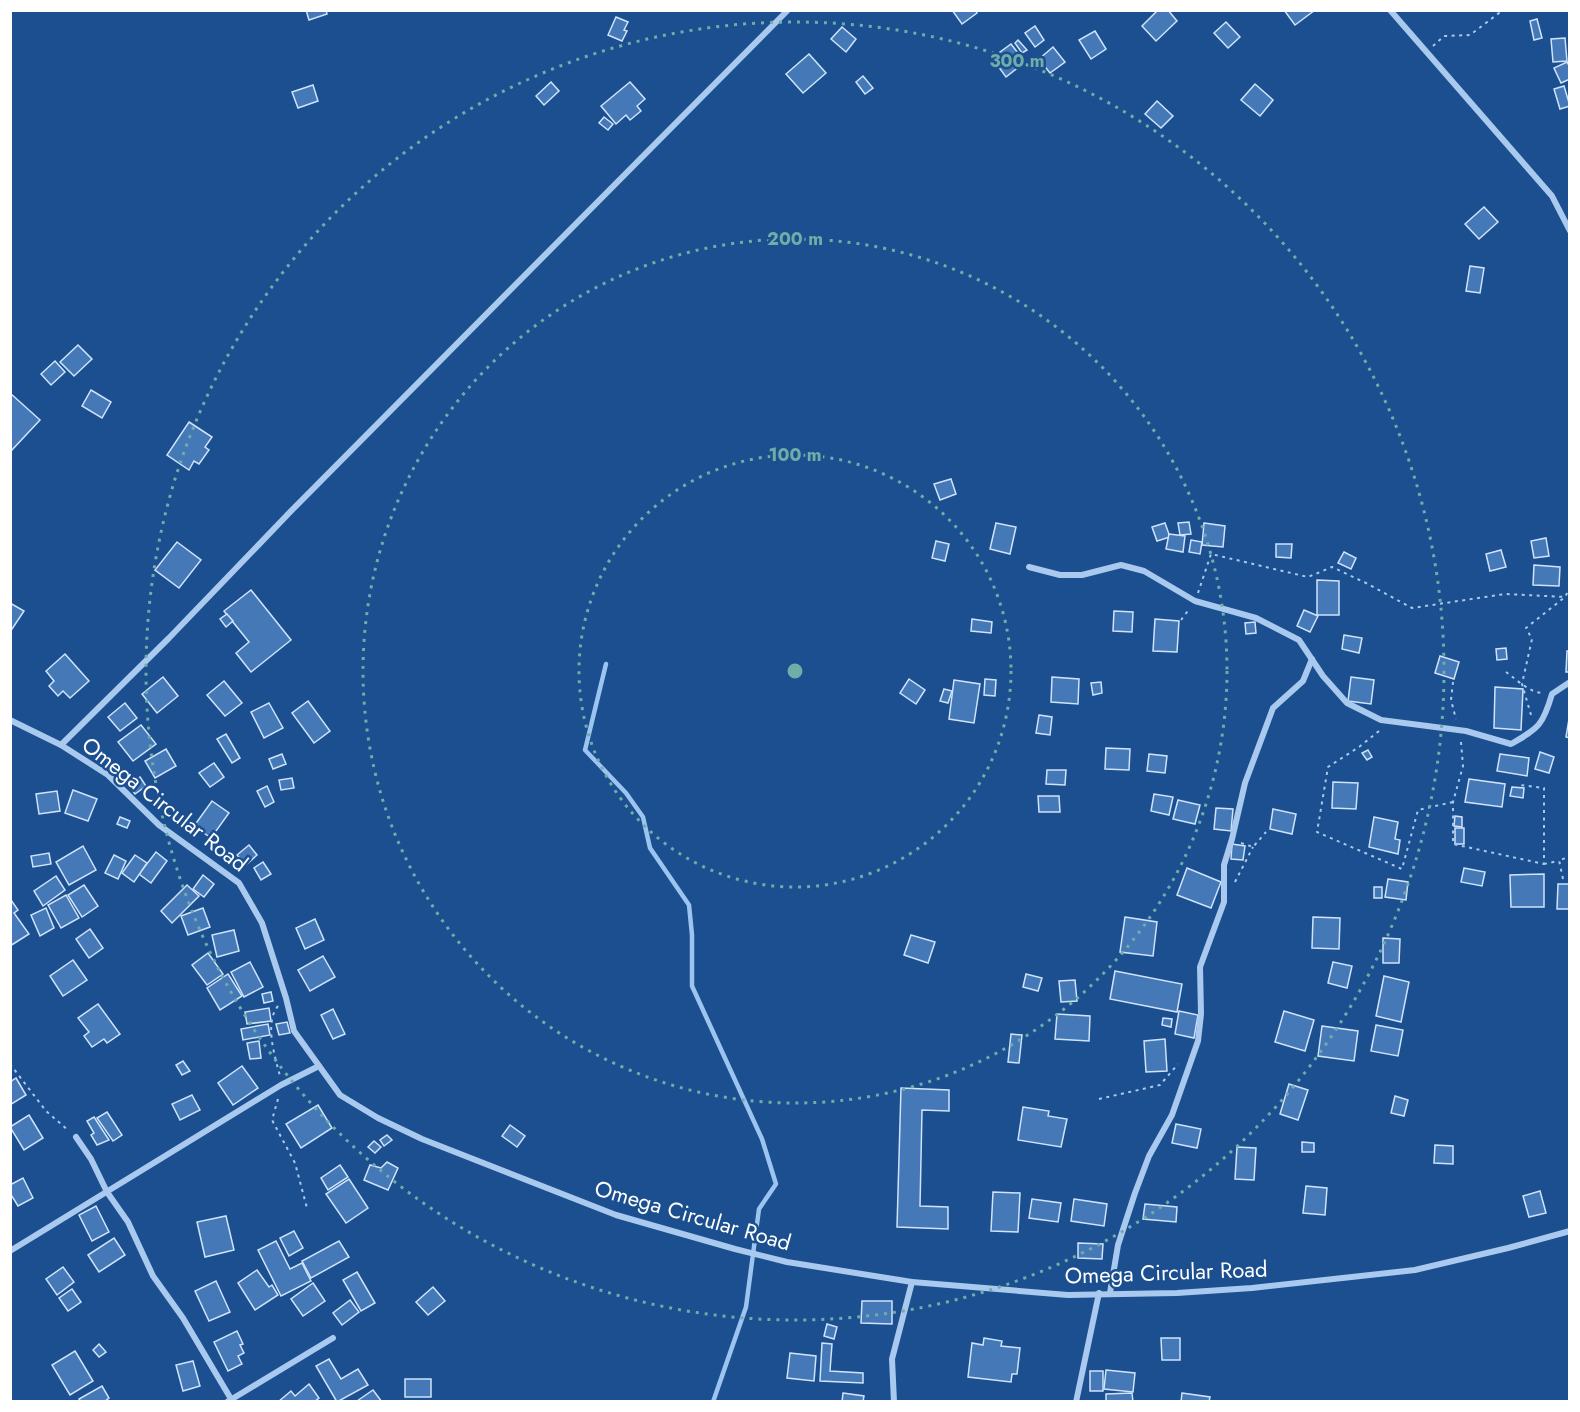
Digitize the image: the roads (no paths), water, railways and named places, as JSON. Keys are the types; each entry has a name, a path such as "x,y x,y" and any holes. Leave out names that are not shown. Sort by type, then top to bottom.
{"street":[{"path":"61,745 788,10"},
{"path":"1390,10 1552,196 1569,231"},
{"path":"1029,567 1060,575 1082,575 1121,565 1144,571 1195,601 1256,618 1299,640 1323,676 1347,703 1381,720 1460,730 1511,744 1536,729 1546,715 1552,694 1569,682"},
{"path":"1110,1293 1118,1245 1135,1192 1149,1156 1175,1106 1198,1041 1201,1014 1200,967 1224,902 1224,865 1245,783 1273,708 1303,681 1312,659"},
{"name":"Omega Circular Road","path":"10,720 61,745 108,775 159,825 239,883 262,923 294,1031 340,1095 378,1118 422,1139 616,1215 787,1262 912,1282 1068,1295 1177,1293 1252,1288 1415,1270 1569,1231"},
{"path":"10,1251 281,1084 319,1066"},
{"path":"76,1137 91,1159 107,1192 128,1222 153,1276 183,1318 229,1400 333,1338"},
{"path":"894,1401 892,1359 912,1282"},
{"path":"1076,1401 1099,1293"}],"waterway":[{"path":"606,664 585,750 626,793 643,817 650,848 689,905 692,935 692,986 762,1139 776,1184 759,1209 746,1307 713,1402"}]}
